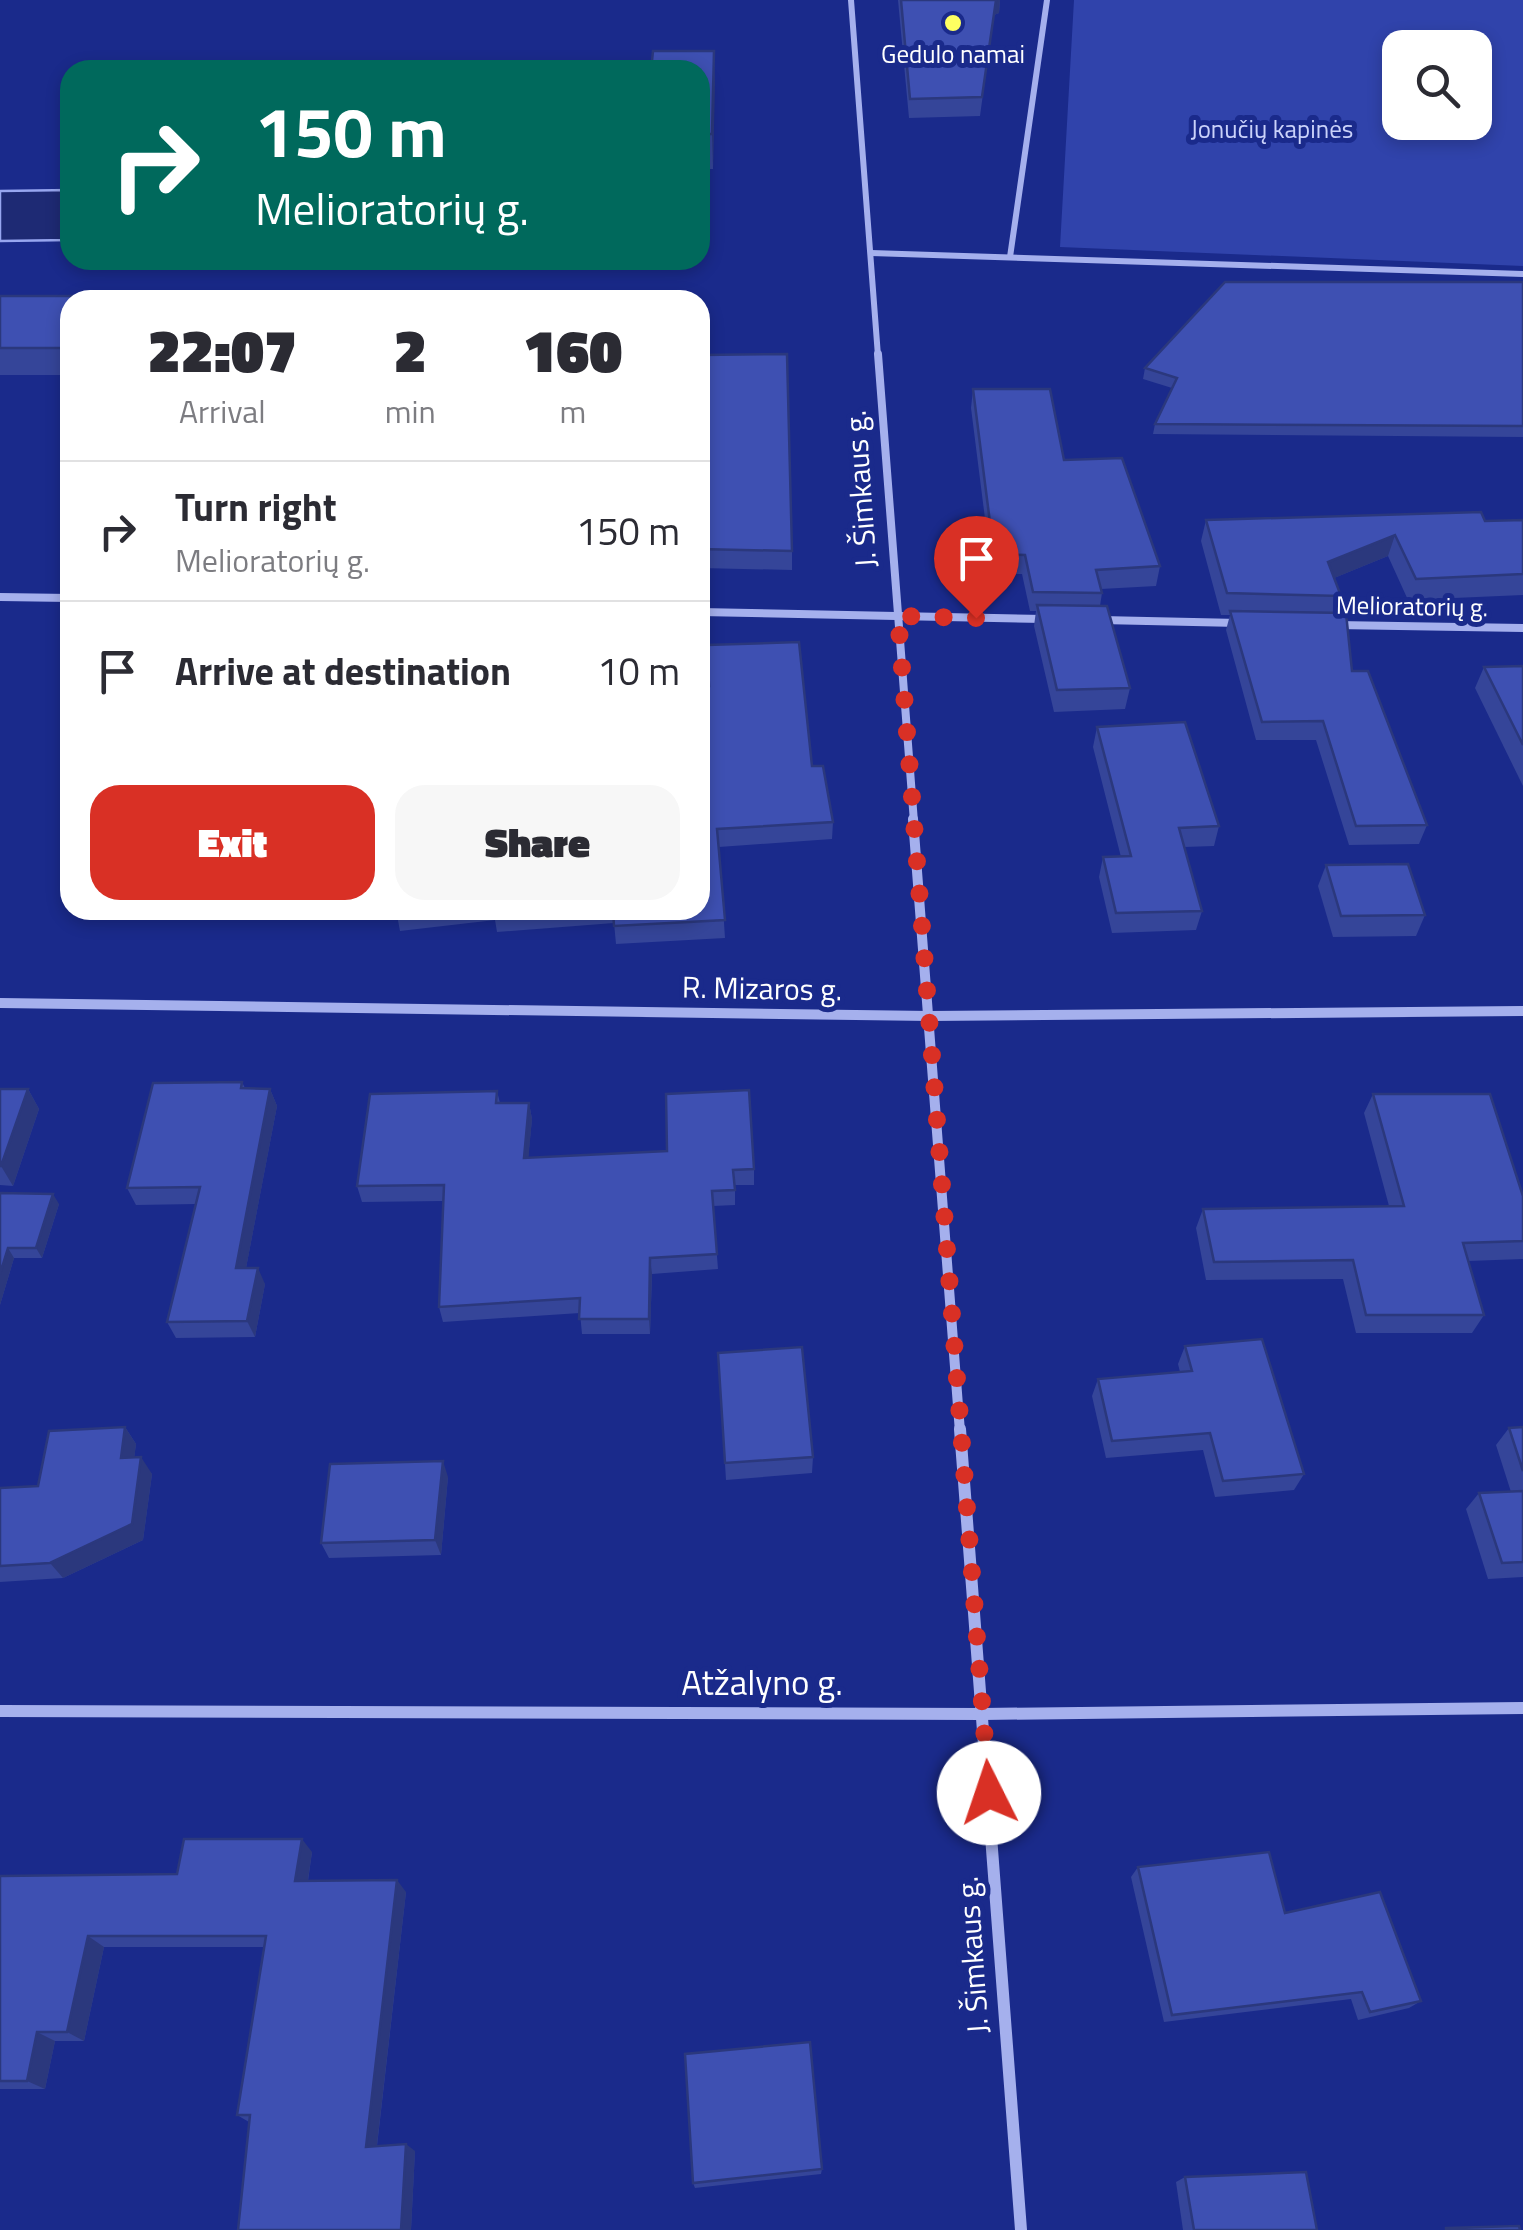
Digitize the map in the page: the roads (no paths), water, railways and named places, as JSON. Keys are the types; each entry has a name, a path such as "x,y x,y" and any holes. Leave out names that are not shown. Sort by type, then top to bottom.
{"street":[{"name":"J. Šimkaus g.","path":"851,0 1021,2230"},
{"path":"1010,257 1047,0"},
{"path":"870,253 1523,274"},
{"path":"0,597 60,598"},
{"path":"710,612 1054,619"},
{"path":"1094,620 1250,623"},
{"name":"Melioratorių g.","path":"1328,624 1523,628"},
{"name":"R. Mizaros g.","path":"0,1003 930,1016 1523,1011"},
{"name":"Atžalyno g.","path":"0,1711 983,1714 1523,1708"}],"place":[{"name":"Gedulo namai","path":"953,23"}],"park label":[{"name":"Jonučių kapinės","path":"1272,129"}]}
